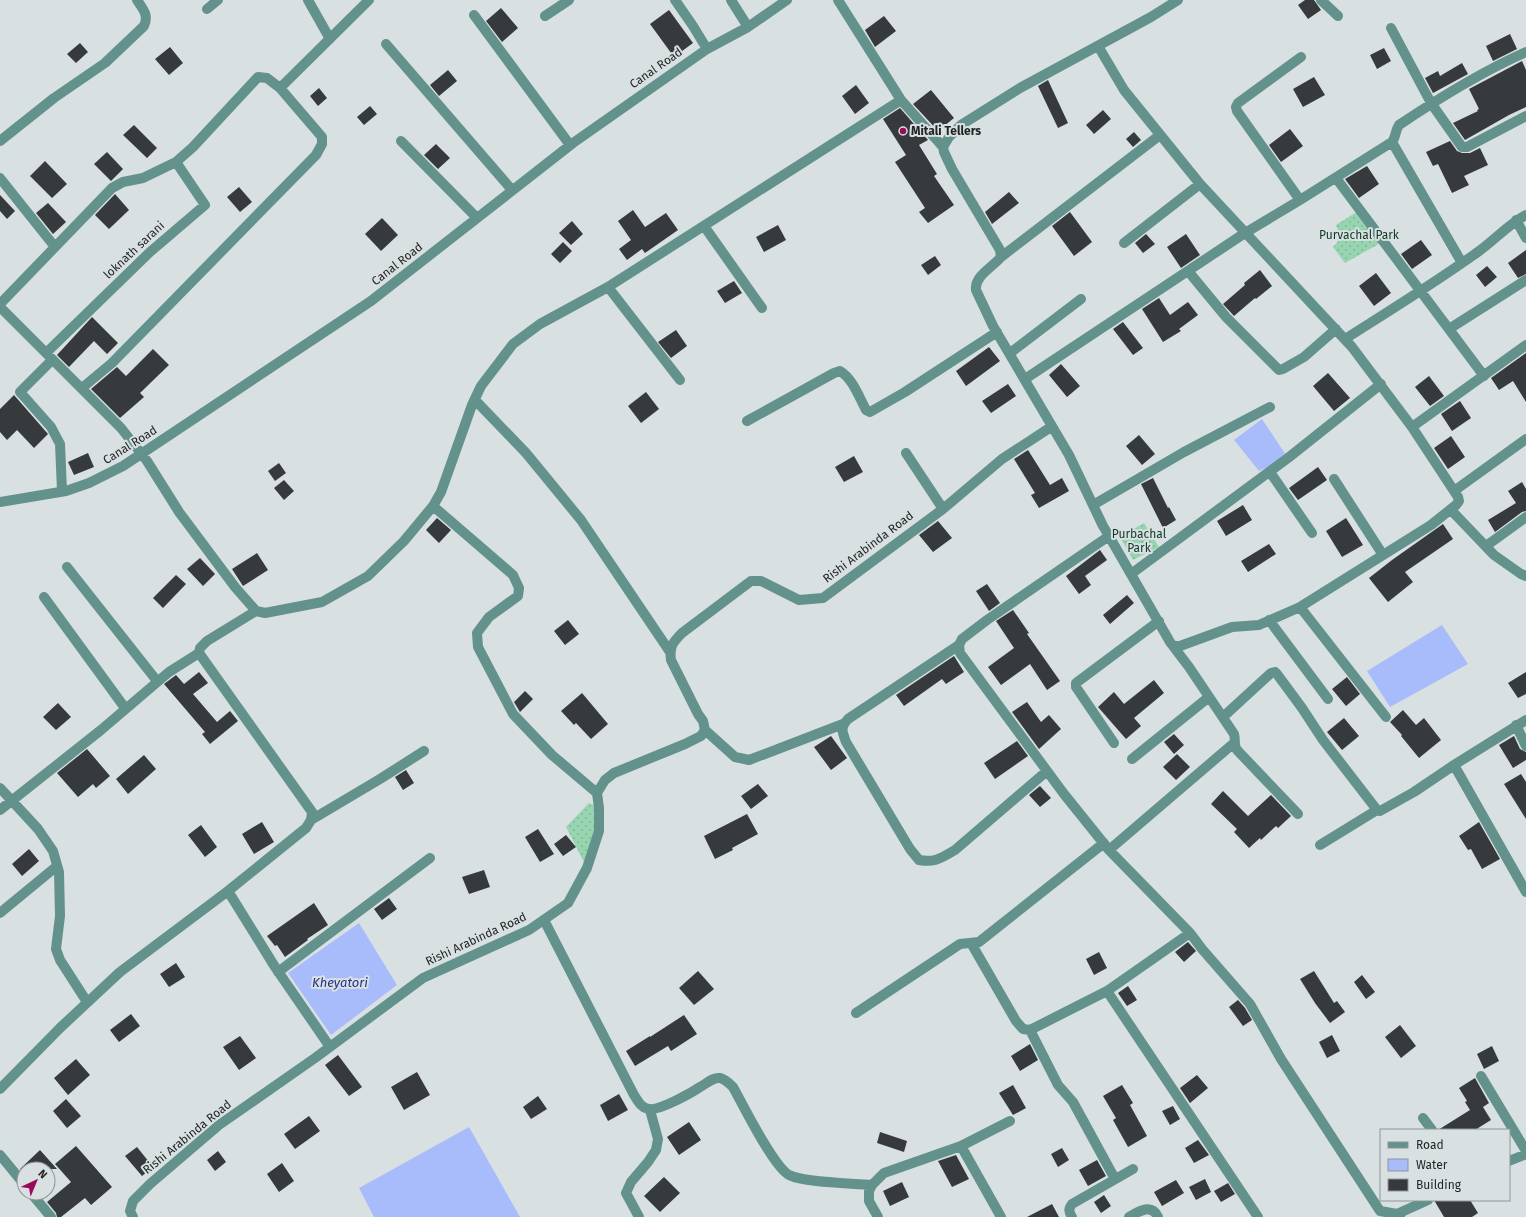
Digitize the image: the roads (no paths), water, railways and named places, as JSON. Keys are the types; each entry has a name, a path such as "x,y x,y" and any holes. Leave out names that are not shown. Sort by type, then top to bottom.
{"street":[{"path":"0,141 54,98 105,63 144,26 146,13 137,0"},
{"path":"208,9 218,0"},
{"path":"308,0 330,39"},
{"path":"280,88 370,0"},
{"path":"545,16 568,0"},
{"path":"675,0 693,26 706,49"},
{"path":"731,0 748,27"},
{"name":"Canal Road","path":"0,502 62,491 89,484 123,466 145,458 370,302 570,145 706,49 748,27 787,0"},
{"path":"1001,257 1000,250 952,169 944,152 944,147 949,137 961,124 1020,88 1151,17 1178,0"},
{"path":"1321,0 1338,16"},
{"path":"841,4 901,100 944,147"},
{"path":"474,15 570,145"},
{"path":"1391,28 1431,103 1462,147 1467,147 1526,116"},
{"path":"386,44 512,190"},
{"path":"1098,46 1124,90 1200,184 1336,329 1381,384 1412,427 1459,501 1451,510 1431,526 1300,607 1252,626 1232,627 1180,646 1174,646"},
{"path":"1025,380 1245,233 1392,142 1395,138 1396,129 1399,125 1431,103 1459,86 1526,52"},
{"path":"1300,200 1237,111 1236,107 1238,103 1301,57"},
{"path":"0,304 112,188 123,182 143,178 176,162 193,147 258,77 267,78 280,88 322,137 322,144 316,155 112,363 82,388"},
{"path":"0,307 121,428 145,458 179,512 234,586 256,611 265,613 322,602 368,576 404,540 433,506 441,492 475,400 485,381 512,344 540,324 608,287 901,100"},
{"path":"1160,135 1001,257 978,280 975,285 976,290 997,332 1069,455 1109,536 1174,646 1234,734 1234,743 1237,750 1298,814"},
{"path":"400,141 477,218"},
{"path":"1392,142 1462,264"},
{"name":"loknath sarani","path":"49,356 150,252 205,205 176,162"},
{"path":"0,178 55,247"},
{"path":"1336,178 1484,376"},
{"path":"1124,243 1200,184"},
{"path":"1345,339 1462,264 1516,220 1526,216"},
{"path":"1516,220 1526,238"},
{"path":"704,226 762,308"},
{"path":"1188,271 1226,317 1279,370 1304,357 1336,329"},
{"path":"1449,329 1526,280"},
{"path":"608,287 680,380"},
{"path":"1010,353 1081,299"},
{"path":"747,421 840,371 849,379 866,410 870,412 905,392 997,332"},
{"path":"1412,427 1526,345"},
{"path":"49,356 20,392 51,427 60,444 62,491"},
{"path":"1131,574 1270,472 1381,384"},
{"path":"475,400 526,453 582,520 670,652 671,660 703,721 705,730 735,757 749,760 843,724 848,719 958,645 962,639 986,620 1109,536"},
{"path":"1093,505 1184,452 1270,407"},
{"name":"Rishi Arabinda Road","path":"670,652 672,643 682,633 751,581 761,581 799,600 823,598 943,509 1002,460 1051,426"},
{"path":"1454,491 1526,439"},
{"path":"906,453 943,509"},
{"path":"1270,472 1312,533"},
{"path":"1334,479 1383,555"},
{"path":"433,506 513,575 519,588 518,596 489,618 477,633 478,648 513,714 552,755 596,793 605,780 614,773 685,744 701,736 705,730"},
{"path":"1451,510 1494,555 1526,576"},
{"path":"1486,546 1526,517"},
{"path":"68,567 157,681"},
{"path":"44,596 125,708"},
{"path":"1300,607 1386,717"},
{"path":"0,810 101,730 157,681 199,653 200,648 207,641 256,611"},
{"path":"1269,620 1328,699"},
{"path":"1114,743 1076,687 1076,683 1159,621"},
{"path":"958,645 960,653 1047,771 1106,847 1190,933 1250,1004 1281,1059 1380,1211 1398,1216 1426,1201"},
{"path":"0,1089 87,1002 120,972 228,891 306,828 311,820 312,812 199,653"},
{"path":"1222,716 1271,673 1275,672 1278,674 1323,740 1377,810"},
{"path":"1132,759 1209,697"},
{"path":"1320,845 1377,810 1383,811 1526,720"},
{"path":"843,724 842,732 846,742 910,850 919,860 929,862 940,859 955,850 1047,771"},
{"path":"1516,725 1526,746"},
{"path":"856,1013 960,944 979,942 1106,847 1234,743"},
{"path":"311,820 424,751"},
{"path":"1454,765 1526,892"},
{"path":"0,788 42,835 53,851 59,872 60,916 56,949 60,960 87,1002"},
{"name":"Rishi Arabinda Road","path":"131,1214 133,1201 219,1125 330,1047 423,978 529,930 568,904 587,868 598,832 598,808 596,793"},
{"path":"278,972 430,858"},
{"path":"0,913 57,866"},
{"path":"228,891 278,972 330,1047"},
{"path":"544,920 641,1106 650,1110 693,1092 713,1079 724,1079 733,1087 773,1158 788,1174 799,1179 872,1185"},
{"path":"971,943 1016,1021 1023,1029 1030,1030 1107,991 1190,933"},
{"path":"1107,991 1258,1217"},
{"path":"1030,1030 1058,1085 1073,1102 1115,1179"},
{"path":"1481,1076 1526,1152 1510,1160"},
{"path":"639,1217 626,1193 631,1182 656,1150 658,1139 650,1110"},
{"path":"1423,1118 1431,1129"},
{"path":"878,1217 869,1200 869,1191 872,1185 884,1173 961,1146 1010,1121"},
{"path":"961,1146 1001,1217"},
{"path":"0,1155 16,1174"},
{"path":"1072,1217 1069,1213 1069,1208 1072,1204 1133,1168"},
{"path":"38,1201 51,1217"},
{"path":"1129,1217 1148,1208 1156,1212 1158,1217"},
{"path":"121,1217 131,1214"}],"water":[{"path":"1262,419 1288,458 1259,471 1234,440"},
{"path":"1442,625 1468,664 1390,707 1367,671"},
{"name":"Kheyatori","path":"359,923 397,985 331,1035 288,973"},
{"path":"469,1127 520,1217 374,1217 359,1188"}],"place":[{"name":"Mitali Tellers","path":"903,131"}],"park label":[{"name":"Purvachal Park","path":"1359,235"},
{"name":"Purbachal Park","path":"1139,541"}]}
